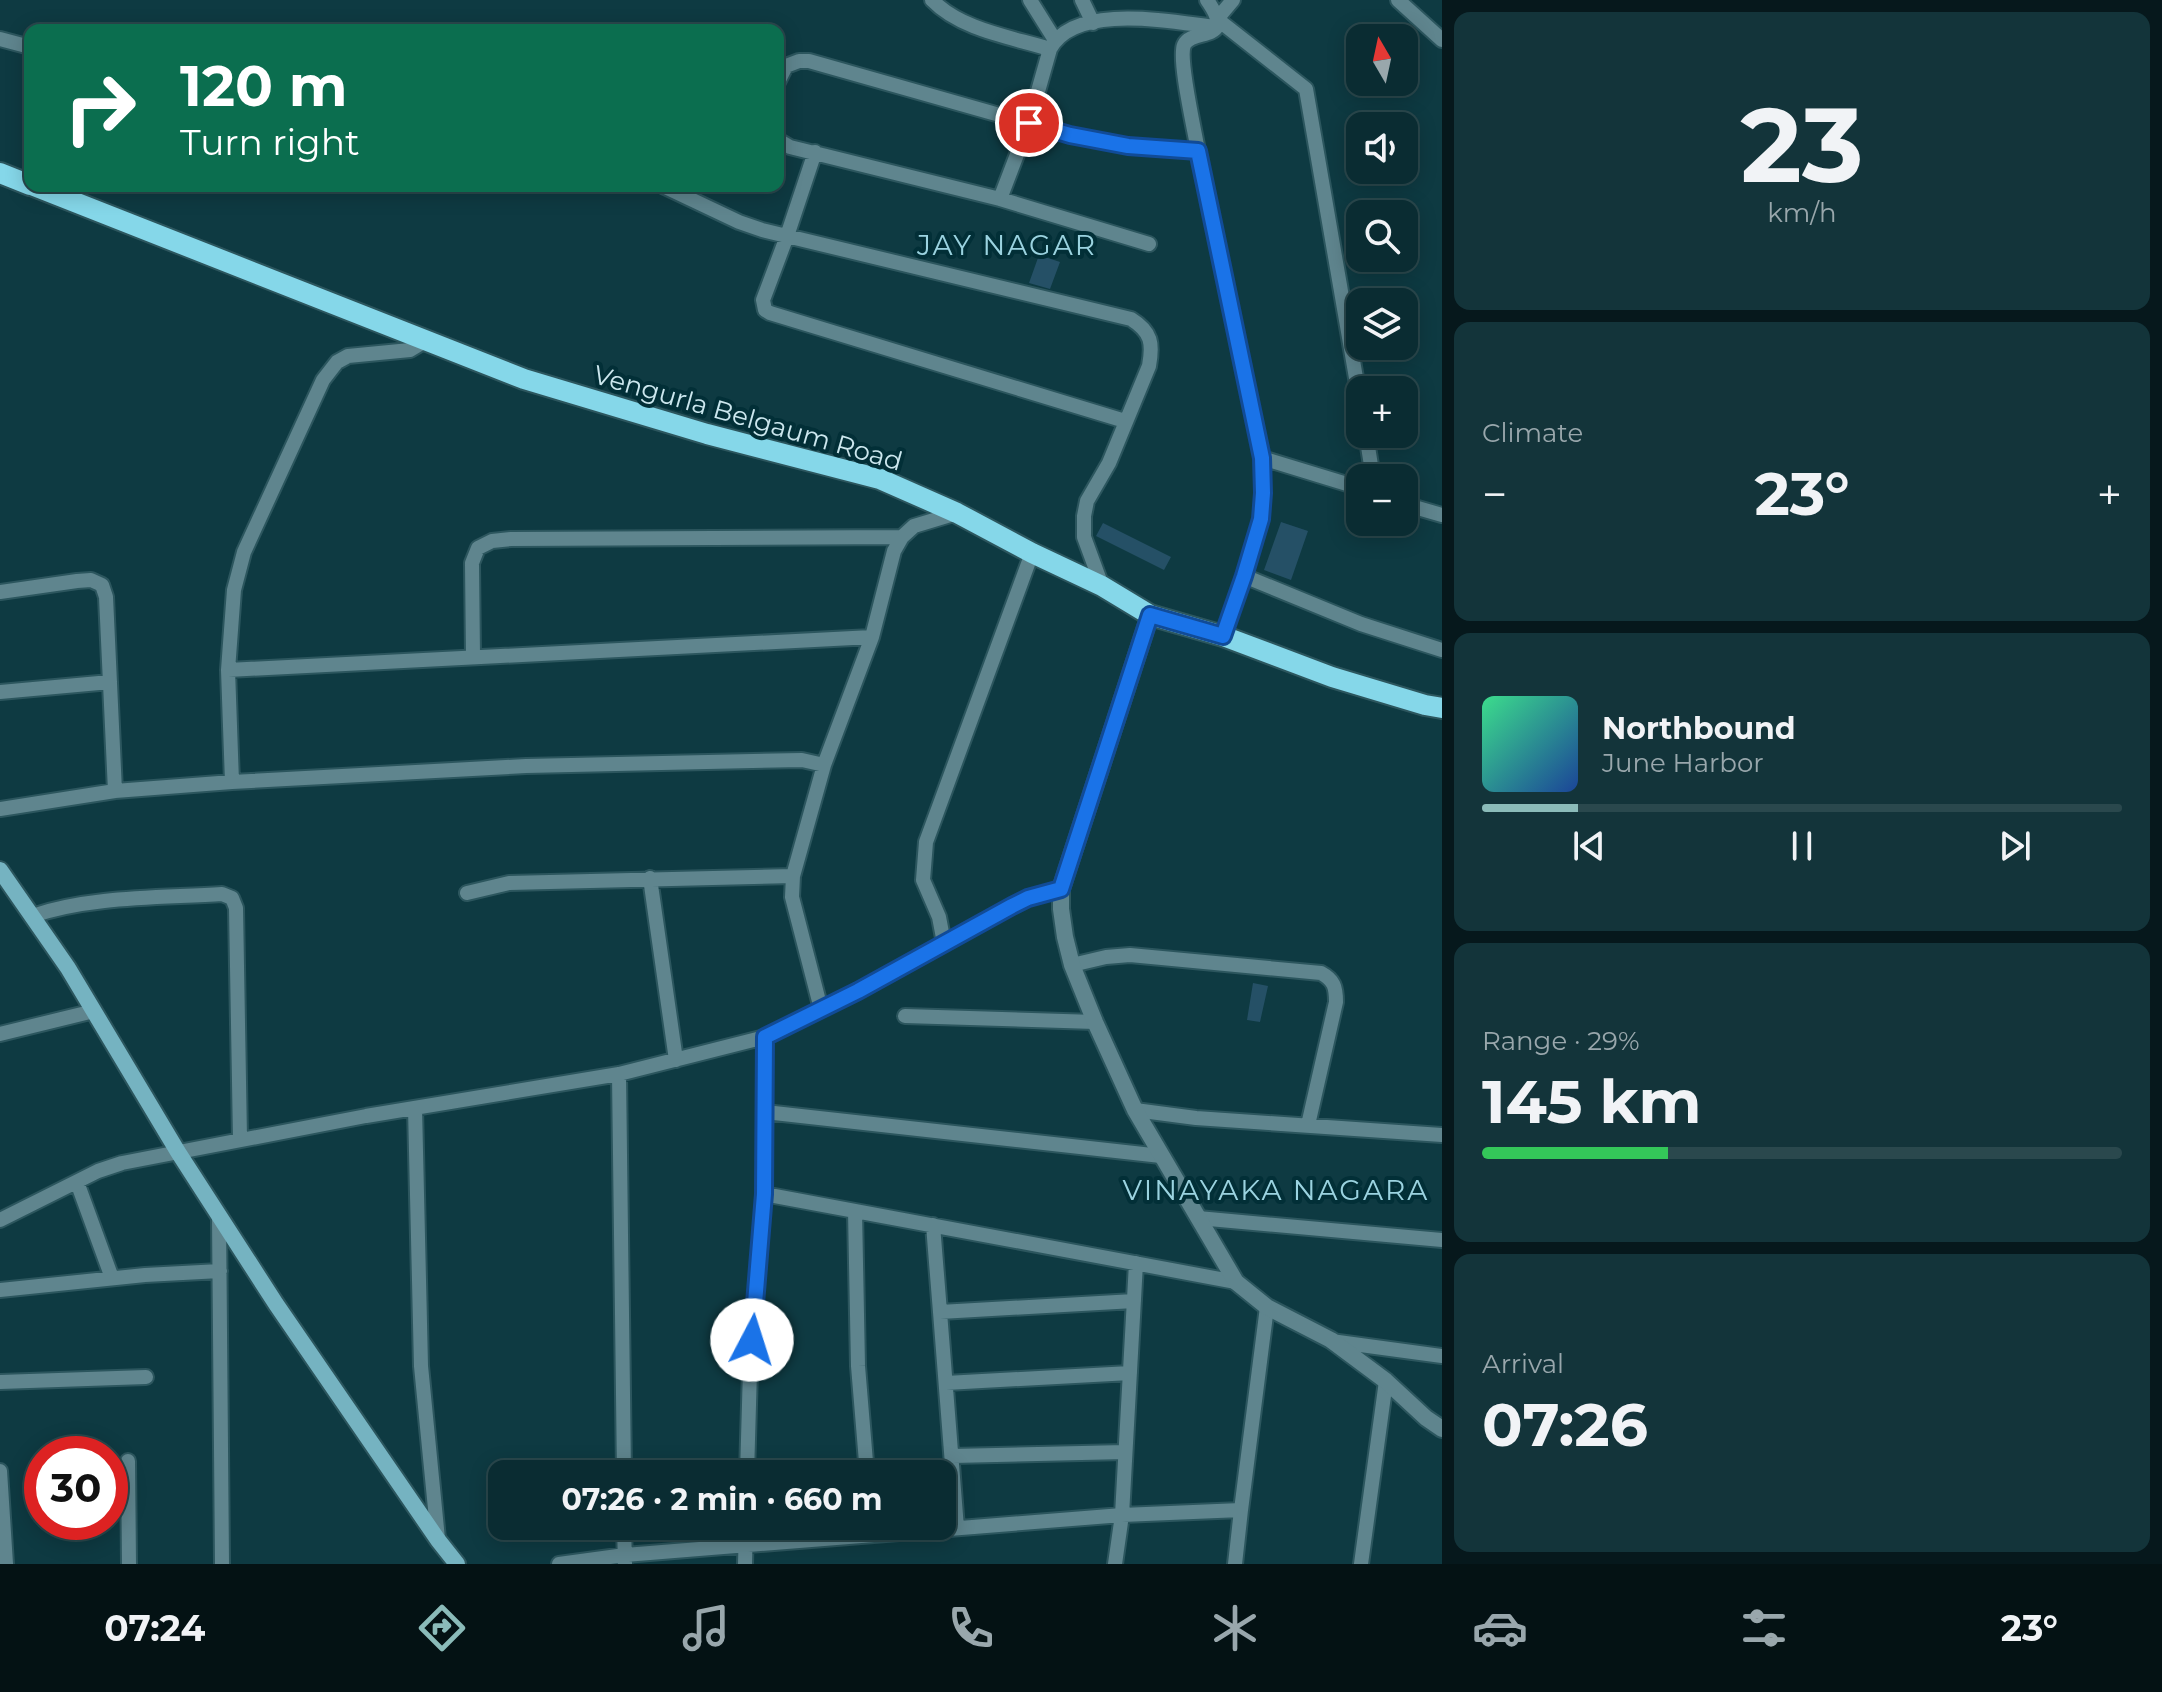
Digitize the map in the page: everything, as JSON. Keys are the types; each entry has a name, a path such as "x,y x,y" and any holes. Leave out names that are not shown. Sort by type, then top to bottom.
{"main road":[{"name":"Vengurla Belgaum Road","path":"0,173 24,182"},
{"name":"Vengurla Belgaum Road","path":"50,192 524,379 707,434 880,479 957,513 1102,586 1150,615 1223,636 1332,677 1442,708"},
{"path":"0,870 68,968 178,1152 276,1304 457,1564"}],"street":[{"path":"932,0 952,16 972,25 1052,44"},
{"path":"1030,0 1052,44"},
{"path":"1082,0 1093,23"},
{"path":"1207,0 1215,12 1217,23"},
{"path":"1223,636 1261,519 1262,458 1198,151 1183,50 1190,39 1211,33 1233,0"},
{"path":"1398,0 1442,40"},
{"path":"1000,199 1029,123 1052,44 1065,31 1126,18 1217,23 1306,89 1356,376"},
{"path":"0,42 24,46"},
{"path":"784,70 786,66 799,61 809,61 1070,135 1128,146 1198,151"},
{"path":"784,144 1000,199 1149,244"},
{"path":"815,152 763,300 763,306 770,313 1125,421"},
{"path":"676,192 739,222 787,236 1131,319 1143,326 1150,337 1152,352 1149,366 1109,463 1087,501 1084,516 1084,537 1102,586"},
{"path":"232,782 228,670 234,590 244,552 323,380 337,362 348,356 410,350 425,341"},
{"path":"1262,458 1346,484"},
{"path":"1418,508 1442,515"},
{"path":"821,1009 792,897 793,876 824,765 872,637 894,551 902,537 914,526 957,513"},
{"path":"473,657 472,563 478,548 492,541 902,537"},
{"path":"944,943 939,917 923,880 926,842 1032,553"},
{"path":"1244,576 1361,624 1442,650"},
{"path":"0,592 91,580 102,585 106,597 115,791"},
{"path":"1150,615 1061,889 1065,937 1072,965 1135,1110 1236,1282 1267,1307 1331,1340 1386,1381 1442,1429"},
{"path":"228,670 872,637"},
{"path":"0,692 110,682"},
{"path":"0,809 115,791 526,766 802,760 824,765"},
{"path":"467,893 509,883 793,876"},
{"path":"650,878 676,1060"},
{"path":"0,1220 122,1163 240,1139 619,1074 765,1037 1028,898 1061,889"},
{"path":"32,916 92,903 222,894 232,898 236,908 240,1139"},
{"path":"1072,965 1130,955 1321,973 1333,979 1336,1002 1308,1125"},
{"path":"0,1034 94,1011"},
{"path":"905,1016 1095,1022"},
{"path":"747,1460 750,1370 764,1194 765,1037"},
{"path":"619,1074 624,1460"},
{"path":"415,1108 421,1366 438,1540"},
{"path":"1135,1110 1196,1118 1442,1135"},
{"path":"765,1112 1161,1156"},
{"path":"77,1182 112,1278"},
{"path":"764,1194 1236,1282"},
{"path":"855,1211 858,1366 866,1460"},
{"path":"219,1216 222,1564"},
{"path":"1198,1218 1442,1240"},
{"path":"933,1225 957,1528 1122,1515 1241,1510"},
{"path":"1115,1564 1122,1515 1136,1263"},
{"path":"0,1290 220,1271"},
{"path":"940,1312 1134,1301"},
{"path":"1235,1564 1267,1307"},
{"path":"1331,1340 1442,1356"},
{"path":"946,1383 1130,1373"},
{"path":"0,1382 146,1377"},
{"path":"1361,1564 1386,1381"},
{"path":"952,1456 1125,1452"},
{"path":"128,1461 129,1564"},
{"path":"0,1471 4,1554"},
{"path":"745,1540 745,1564"},
{"path":"559,1564 795,1540"}],"building":[{"path":"1039,255 1060,262 1050,289 1029,283"},
{"path":"1281,522 1308,531 1291,580 1264,570"},
{"path":"1103,523 1171,557 1164,570 1096,536"},
{"path":"1253,983 1268,986 1260,1022 1247,1020"}],"district":[{"name":"JAY NAGAR","path":"1007,245"},
{"name":"VINAYAKA NAGARA","path":"1276,1190"}],"route":[{"path":"752,1340 764,1194 765,1037 858,991 1012,906 1061,889 1150,615 1223,636 1261,519 1262,458 1198,151 1128,146 1070,135 1029,123"}]}
